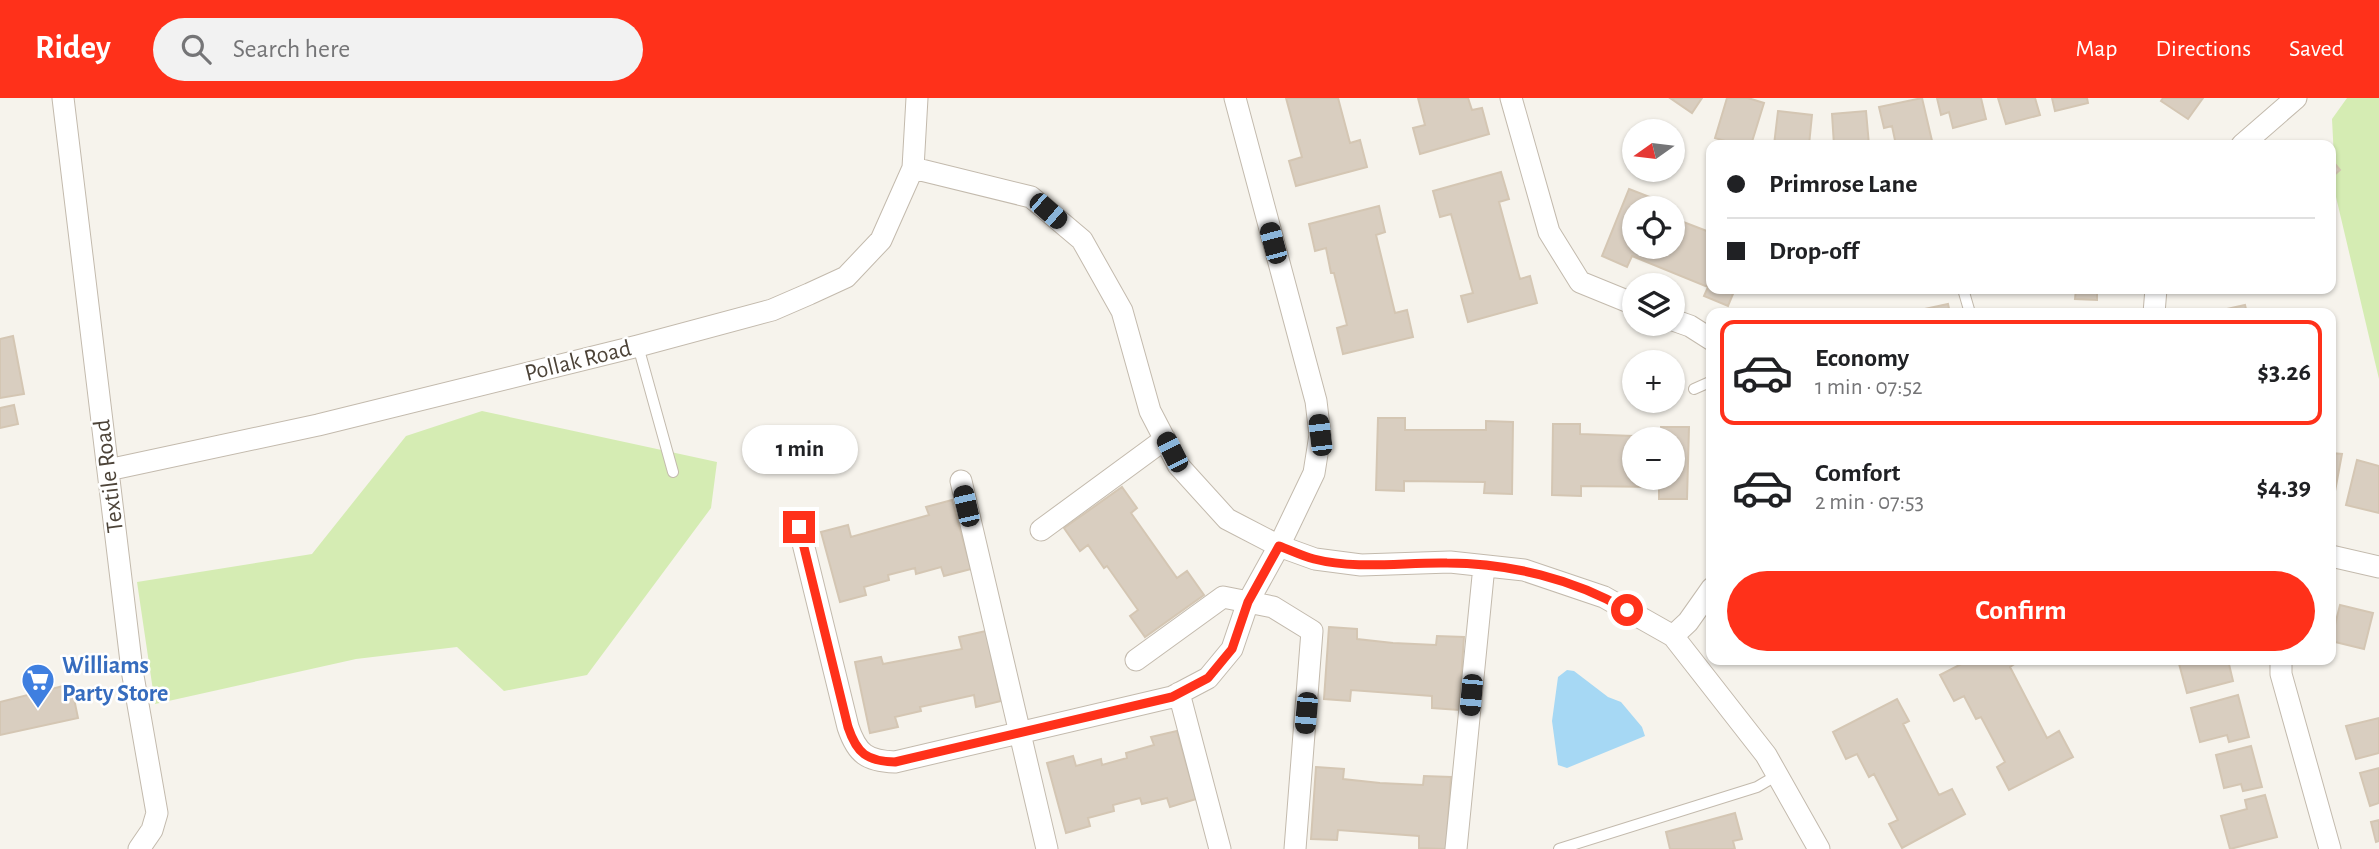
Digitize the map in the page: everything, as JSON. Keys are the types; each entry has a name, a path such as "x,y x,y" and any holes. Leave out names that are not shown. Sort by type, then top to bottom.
{"street":[{"name":"Textile Road","path":"63,98 132,670 157,813 152,830 139,849"},
{"name":"Pollak Road","path":"108,470 318,425 638,346 772,310 846,277 881,240 913,168 917,98"},
{"path":"799,527 854,746 874,761 895,762 1172,697 1208,678 1232,649 1248,602 1314,473 1320,435 1316,401 1236,98"},
{"path":"1511,98 1549,232 1555,243 1580,282 1622,299"},
{"path":"2247,140 2292,99"},
{"path":"913,168 1031,197 1082,240 1122,311 1150,411 1178,466 1227,519 1279,546 1315,559 1361,565 1450,562 1524,570 1604,597 1673,636 1766,755 1819,849"},
{"path":"1685,324 1706,336"},
{"path":"1041,530 1165,439"},
{"path":"961,481 1047,849"},
{"path":"2336,557 2379,567"},
{"path":"1456,849 1484,566"},
{"path":"1673,636 1688,622 1706,596"},
{"path":"1136,660 1223,597 1273,607 1312,631 1295,849"},
{"path":"2281,665 2281,674 2330,849"},
{"path":"1180,693 1220,849"}],"lane":[{"path":"638,346 673,472"},
{"path":"1694,389 1706,384"},
{"path":"1559,849 1757,788 1779,774"}],"green space":[{"path":"2347,98 2379,98 2379,379 2336,197 2336,140 2333,140 2332,119"},
{"path":"482,411 717,462 711,508 587,675 504,691 457,647 356,659 155,704 137,582 312,554 406,436"}],"water":[{"path":"1567,670 1574,671 1608,697 1621,702 1642,727 1645,736 1567,768 1558,765 1552,721 1558,677"}],"building":[{"path":"1286,98 1338,98 1350,143 1360,140 1367,167 1296,186 1289,161 1302,157"},
{"path":"1418,98 1468,98 1472,110 1482,108 1489,134 1420,154 1413,128 1425,125"},
{"path":"1670,98 1702,98 1692,113"},
{"path":"1727,98 1748,98 1764,103 1753,140 1715,138"},
{"path":"1922,98 1932,140 1895,140 1892,126 1884,128 1879,107"},
{"path":"1937,98 1981,98 1986,119 1953,128 1949,112 1941,115"},
{"path":"1998,98 2035,98 2040,115 2006,124"},
{"path":"2052,98 2087,98 2088,103 2055,111"},
{"path":"2163,98 2203,98 2188,119 2161,101"},
{"path":"1778,111 1812,115 1810,140 1775,140"},
{"path":"1866,111 1869,140 1834,140 1832,114"},
{"path":"1501,172 1509,199 1499,202 1520,279 1530,276 1537,303 1468,322 1461,296 1473,293 1451,214 1440,217 1433,191"},
{"path":"1629,189 1647,196 1626,196"},
{"path":"1379,206 1385,232 1376,235 1395,313 1407,310 1413,337 1343,354 1337,328 1347,325 1334,273 1331,273 1326,248 1315,251 1309,224"},
{"path":"1622,206 1622,259 1631,259 1627,267 1602,256"},
{"path":"1685,223 1706,231 1706,286 1685,278 1685,273 1674,273 1639,259 1685,259"},
{"path":"1706,292 1706,294 1733,294 1728,306 1704,296"},
{"path":"2076,294 2097,294 2097,300 2075,299"},
{"path":"1948,304 1949,308 1929,308"},
{"path":"13,336 24,394 0,398 0,339"},
{"path":"14,405 18,424 0,428 0,408"},
{"path":"1378,418 1405,418 1405,430 1486,430 1486,421 1513,422 1512,494 1484,493 1485,482 1404,481 1404,491 1376,490"},
{"path":"1553,424 1580,424 1580,434 1622,436 1622,487 1581,486 1581,496 1552,495"},
{"path":"1685,427 1689,427 1687,499 1659,499 1659,490 1685,490"},
{"path":"2336,453 2342,454 2336,486"},
{"path":"2357,460 2379,466 2379,513 2346,505"},
{"path":"1122,487 1137,508 1131,513 1177,578 1187,571 1204,595 1145,637 1130,616 1138,610 1107,566 1104,568 1088,545 1080,551 1064,528"},
{"path":"952,500 971,569 944,576 941,567 916,574 915,568 888,575 889,580 864,587 866,595 840,602 821,532 848,525 851,537 929,515 926,507"},
{"path":"2340,605 2373,613 2364,649 2336,642 2336,621"},
{"path":"1329,627 1357,629 1357,639 1393,643 1436,645 1437,636 1464,637 1459,710 1432,708 1432,696 1351,690 1350,701 1324,699"},
{"path":"986,631 1001,701 976,707 974,695 920,707 921,711 895,717 898,727 870,733 855,662 881,657 883,664 962,649 959,637"},
{"path":"1959,665 2013,665 2010,667 2047,738 2059,731 2073,757 2009,790 1997,767 2005,762 1981,717 1976,719 1964,696 1954,701 1940,675"},
{"path":"2179,665 2229,665 2233,681 2187,693"},
{"name":"Williams Party Store","path":"71,684 78,718 0,735 0,702"},
{"path":"2238,695 2249,737 2229,742 2227,735 2200,742 2191,708"},
{"path":"1897,699 1909,721 1903,724 1939,795 1952,789 1965,814 1902,848 1889,824 1898,820 1874,774 1869,777 1857,754 1846,759 1833,732"},
{"path":"2379,718 2379,753 2356,759 2346,726"},
{"path":"1177,731 1196,799 1170,807 1167,798 1142,804 1140,798 1113,805 1114,811 1088,818 1090,826 1066,833 1047,763 1073,756 1076,766 1101,759 1102,765 1127,758 1126,753 1154,745 1151,737"},
{"path":"2251,746 2262,787 2243,791 2241,784 2224,788 2216,755"},
{"path":"1316,767 1344,769 1343,779 1380,783 1423,785 1424,776 1451,777 1446,849 1419,848 1419,836 1338,830 1337,840 1311,839"},
{"path":"2379,768 2379,803 2370,806 2360,773"},
{"path":"2265,795 2277,837 2230,849 2221,816 2247,809 2245,800"},
{"path":"1735,813 1742,839 1733,841 1735,849 1670,849 1666,832"},
{"path":"2379,820 2379,841 2376,842 2371,822"}],"place":[{"name":"Williams Party Store","path":"38,710"}],"route":[{"path":"799,527 854,746 874,761 895,762 1172,697 1208,678 1232,649 1248,602 1279,546 1315,559 1361,565 1450,562 1524,570 1604,597 1627,610"}]}
